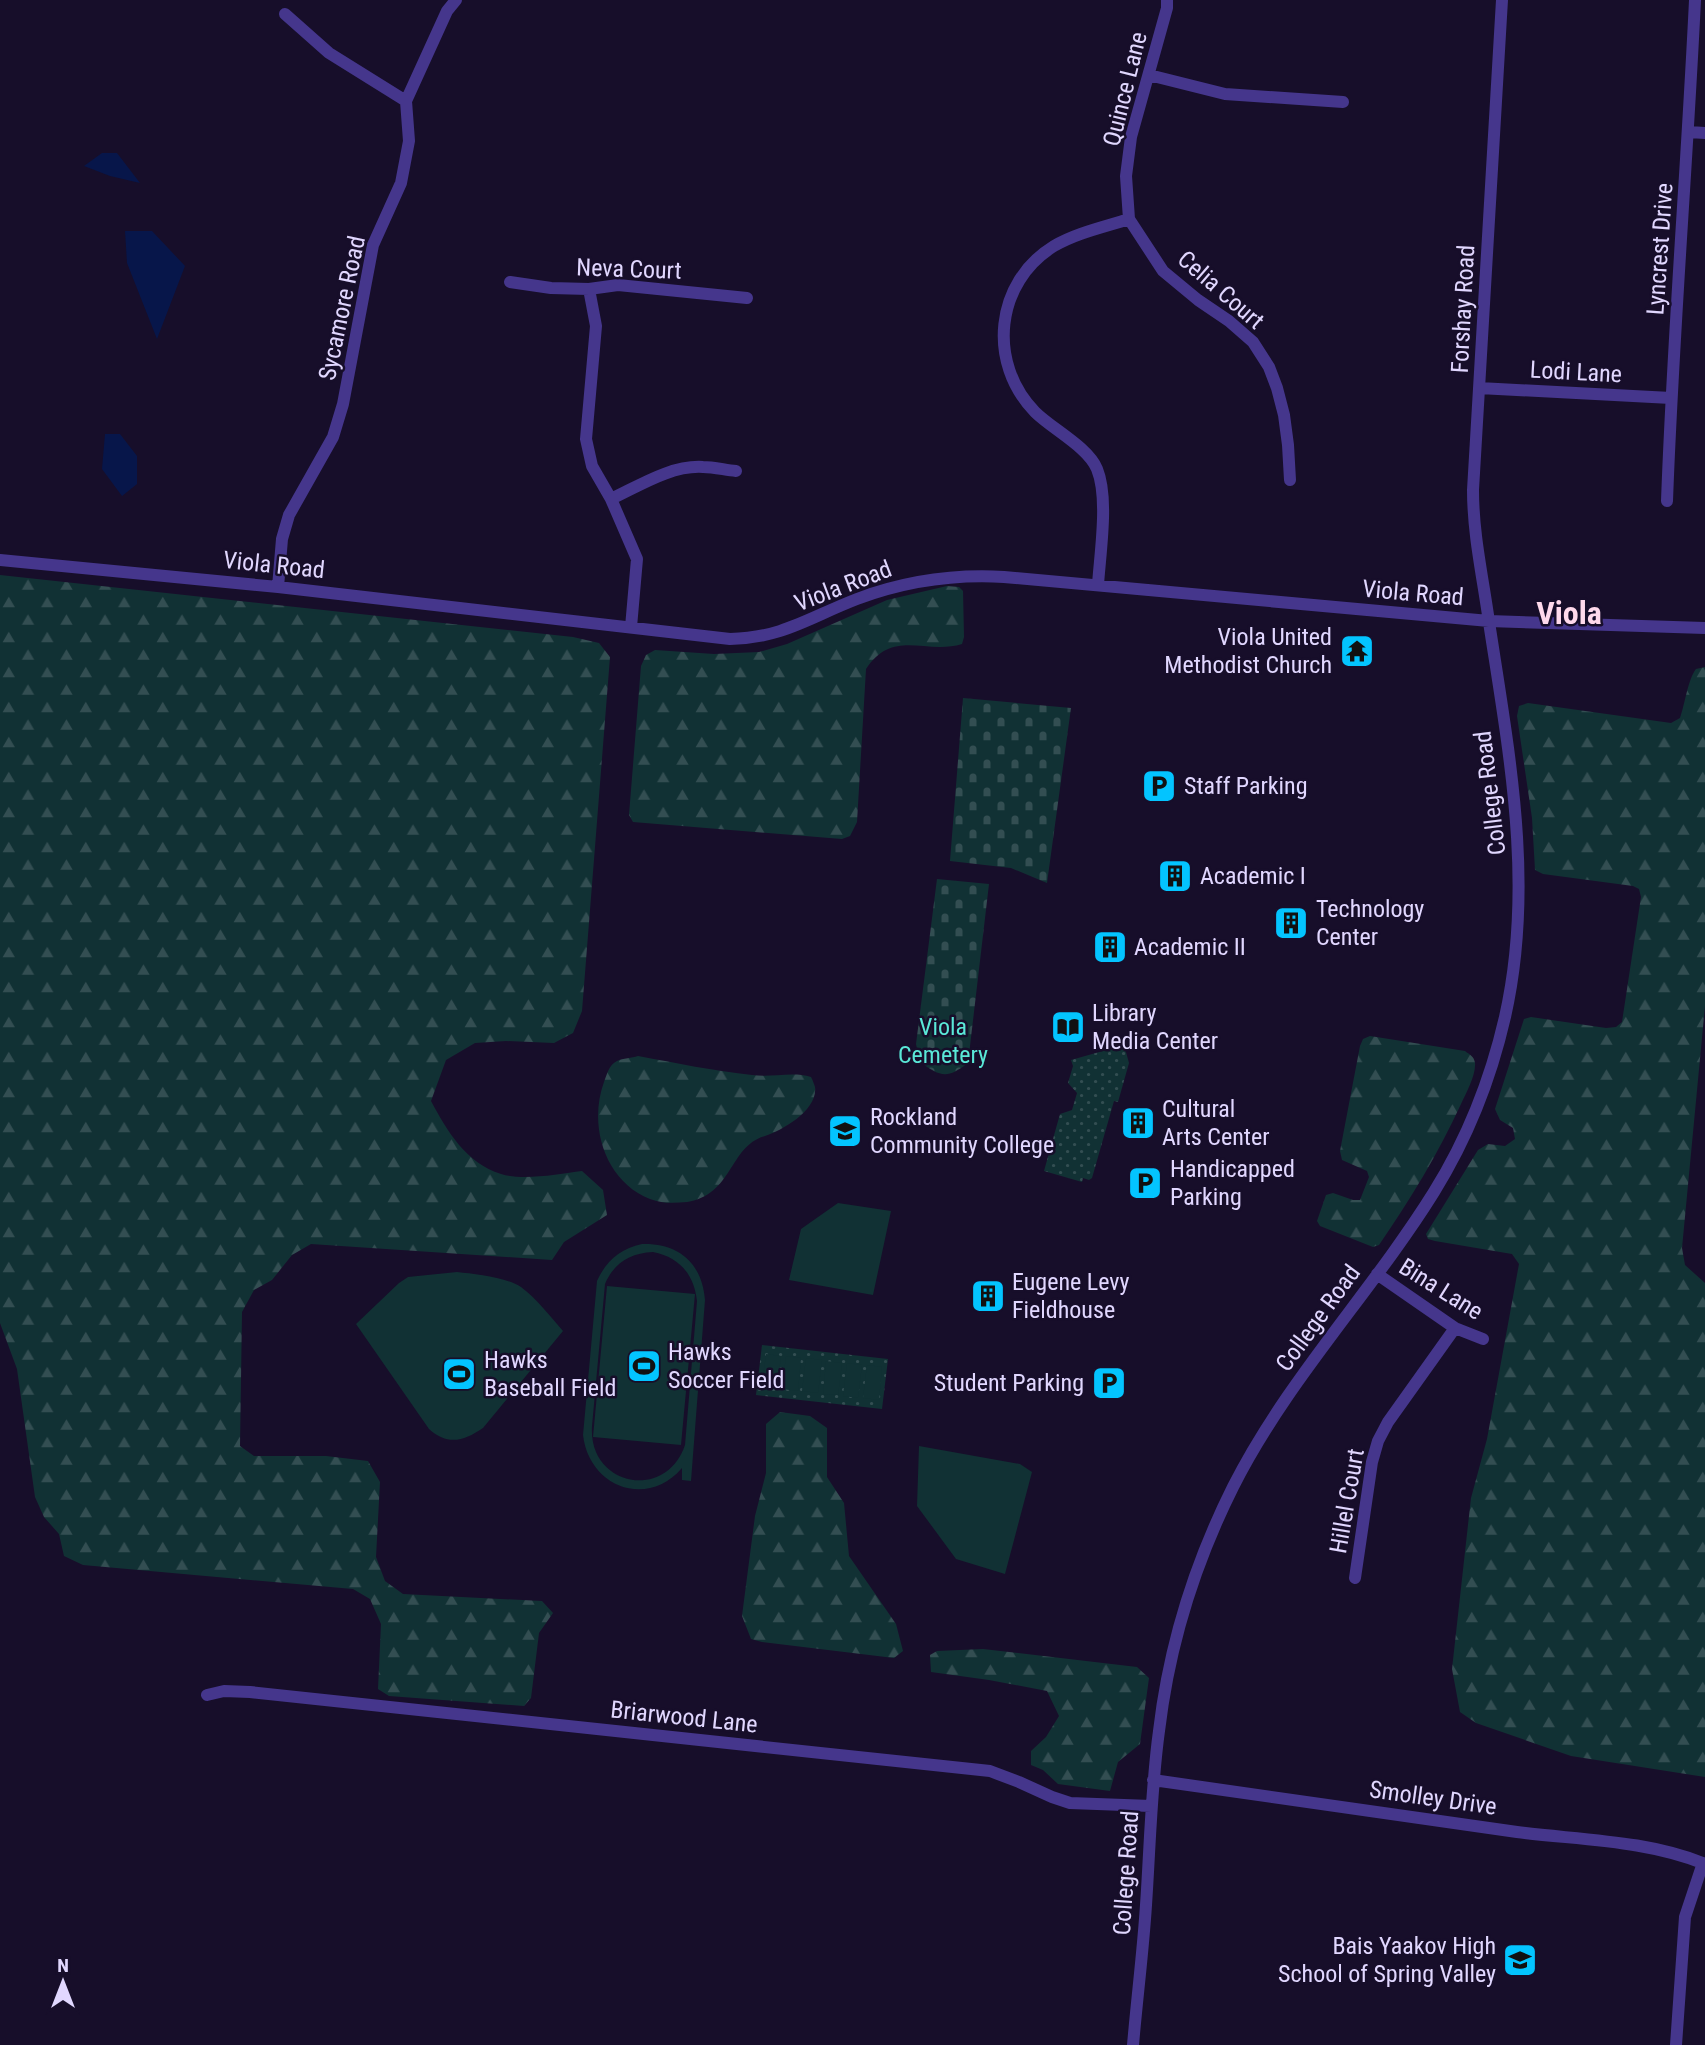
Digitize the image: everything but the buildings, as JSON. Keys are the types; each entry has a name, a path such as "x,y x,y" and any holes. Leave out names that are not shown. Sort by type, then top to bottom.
{"street":[{"name":"Sycamore Road","path":"278,586 282,539 289,515 333,437 343,404 373,245 401,183 409,141 406,101 447,11 456,0"},
{"name":"Quince Lane","path":"1129,219 1126,176 1130,137 1167,9 1167,0"},
{"name":"Forshay Road","path":"1489,621 1473,513 1503,0"},
{"name":"Lyncrest Drive","path":"1667,501 1695,0"},
{"path":"285,14 329,53 406,101"},
{"path":"1149,75 1225,94 1343,102"},
{"path":"1689,132 1705,133"},
{"path":"1098,585 1102,486 1097,466 1035,412 1021,396 1006,358 1003,335 1008,300 1021,277 1038,258 1070,238 1129,219"},
{"name":"Celia Court","path":"1129,219 1163,271 1237,328 1252,342 1269,368 1284,415 1290,480"},
{"name":"Neva Court","path":"510,282 551,288 589,289 618,285 747,298"},
{"path":"589,289 596,326 586,439 592,466 611,499 637,559 631,627"},
{"name":"Lodi Lane","path":"1479,388 1671,398"},
{"path":"611,499 682,468 702,467 736,471"},
{"name":"Viola Road","path":"0,560 278,586 730,639 766,636 785,631 840,606 900,585 943,577 984,576 1489,621 1705,628"},
{"name":"College Road","path":"1133,2045 1146,1908 1153,1780 1163,1703 1178,1633 1197,1570 1245,1464 1271,1421 1435,1190 1470,1122 1497,1046 1514,971 1519,917 1518,834 1489,621"},
{"name":"Bina Lane","path":"1377,1273 1455,1328 1483,1339"},
{"name":"Hillel Court","path":"1355,1578 1372,1462 1378,1441 1388,1422 1455,1328"},
{"name":"Briarwood Lane","path":"207,1695 243,1691 990,1770 1070,1803 1151,1806"},
{"name":"Smolley Drive","path":"1153,1780 1518,1832 1638,1846 1677,1853 1704,1864"},
{"path":"1676,2045 1685,1917 1704,1864"}],"green space":[{"path":"0,575 573,637 599,643 610,657 582,1011 573,1033 554,1043 475,1043 446,1060 431,1101 459,1145 478,1162 501,1174 519,1177 582,1171 603,1190 607,1215 564,1242 552,1260 311,1244 292,1255 272,1280 254,1290 242,1312 240,1446 254,1456 326,1456 368,1461 380,1482 376,1557 385,1581 403,1594 542,1601 553,1613 539,1633 531,1698 524,1706 389,1696 378,1689 381,1624 370,1599 353,1589 83,1565 64,1556 59,1534 44,1517 35,1497 17,1369 0,1323"},
{"path":"947,586 959,587 963,591 962,644 948,647 898,646 887,649 866,669 857,822 850,836 842,839 633,822 629,815 641,666 646,655 655,650 714,654 759,652 787,644 887,600"},
{"path":"1705,667 1705,1006 1682,1248 1685,1265 1705,1283 1705,1777 1571,1756 1476,1723 1460,1712 1452,1669 1471,1498 1487,1439 1519,1264 1512,1254 1435,1241 1428,1239 1426,1234 1478,1150 1488,1144 1505,1146 1515,1139 1513,1128 1500,1120 1495,1109 1524,1019 1531,1017 1606,1028 1616,1027 1622,1022 1641,897 1639,889 1543,874 1535,870 1532,818 1517,716 1519,706 1528,703 1671,723 1680,718 1693,673 1696,669"},
{"path":"963,698 1071,708 1047,883 1011,868 950,861"},
{"name":"Viola Cemetery","path":"937,879 989,884 968,1063 949,1074 933,1071 920,1062 916,1044"},
{"path":"1370,1036 1465,1051 1473,1057 1475,1063 1468,1089 1433,1159 1379,1245 1373,1247 1320,1226 1317,1221 1326,1195 1333,1193 1360,1200 1369,1177 1367,1171 1342,1160 1340,1151 1360,1046 1363,1039"},
{"path":"1124,1045 1129,1063 1118,1102 1114,1101 1092,1178 1083,1178 1082,1182 1044,1171 1060,1114 1072,1110 1077,1093 1068,1083 1073,1066 1071,1060"},
{"path":"638,1056 752,1075 804,1075 811,1077 815,1087 814,1095 811,1104 798,1118 753,1141 714,1190 702,1198 687,1202 659,1202 634,1191 622,1179 611,1166 600,1134 600,1099 609,1070 617,1061"},
{"path":"838,1203 891,1211 873,1295 789,1280 801,1229"},
{"path":"642,1244 667,1247 686,1258 699,1276 705,1300 691,1481 682,1480 682,1468 668,1480 653,1487 637,1489 608,1479 596,1468 583,1435 597,1281 615,1257","holes":["637,1254 662,1254 684,1268 693,1283 697,1301 685,1445 675,1463 662,1475 646,1480 630,1479 615,1473 602,1462 594,1446 592,1426 605,1284 613,1270 624,1260"]},
{"name":"Hawks Baseball Field","path":"457,1272 499,1278 521,1287 563,1331 483,1428 463,1439 449,1440 429,1429 356,1324 408,1277"},
{"name":"Hawks Soccer Field","path":"607,1286 695,1294 681,1445 593,1437"},
{"path":"762,1345 888,1359 882,1409 756,1395"},
{"path":"766,1354 781,1356 777,1389 762,1387"},
{"path":"786,1356 801,1358 798,1391 782,1389"},
{"path":"806,1358 822,1360 818,1393 802,1391"},
{"path":"826,1361 842,1363 838,1395 823,1394"},
{"path":"847,1363 862,1365 858,1398 843,1396"},
{"path":"867,1365 882,1367 879,1400 863,1398"},
{"path":"780,1412 810,1416 827,1428 827,1477 844,1503 849,1556 896,1624 903,1651 894,1658 751,1639 742,1616 755,1516 766,1473 766,1424"},
{"path":"919,1446 1020,1464 1032,1472 1005,1574 956,1559 917,1506"},
{"path":"983,1649 1137,1667 1149,1678 1140,1744 1118,1762 1110,1791 1058,1784 1043,1770 1031,1765 1031,1751 1046,1737 1059,1716 1047,1691 931,1672 930,1655 937,1651"}],"shaded area":[{"path":"102,153 117,153 140,183 84,166"},
{"path":"125,231 152,231 185,266 157,339 127,263"},
{"path":"105,434 120,434 137,456 137,484 122,496 102,469"}],"place":[{"name":"Viola United Methodist Church","path":"1357,651"},
{"name":"Staff Parking","path":"1159,786"},
{"name":"Academic I","path":"1175,876"},
{"name":"Technology Center","path":"1291,923"},
{"name":"Academic II","path":"1110,947"},
{"name":"Library Media Center","path":"1068,1027"},
{"name":"Cultural Arts Center","path":"1138,1123"},
{"name":"Rockland Community College","path":"845,1131"},
{"name":"Handicapped Parking","path":"1145,1183"},
{"name":"Eugene Levy Fieldhouse","path":"988,1296"},
{"name":"Hawks Soccer Field","path":"644,1366"},
{"name":"Hawks Baseball Field","path":"459,1374"},
{"name":"Student Parking","path":"1109,1383"},
{"name":"Bais Yaakov High School of Spring Valley","path":"1520,1960"}],"district":[{"name":"Viola","path":"1569,613"}]}
